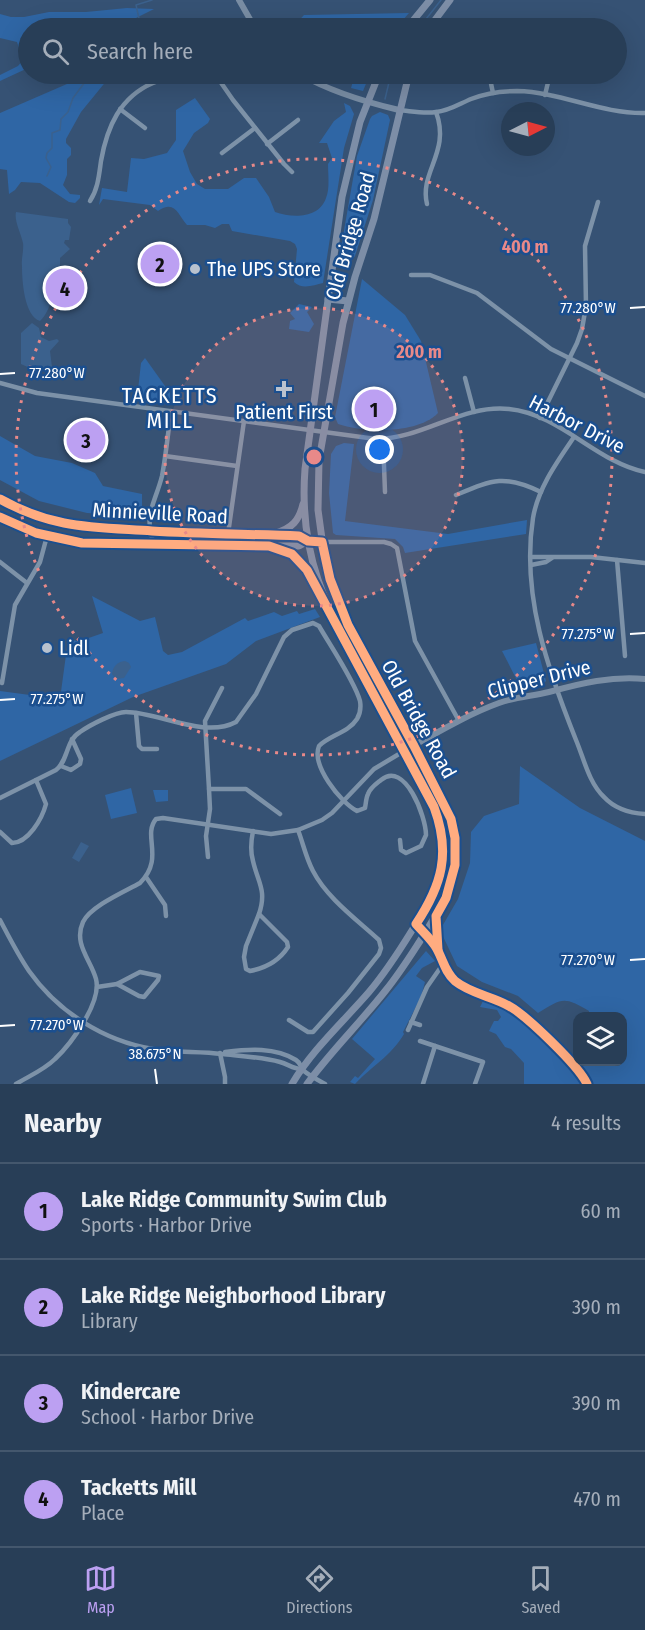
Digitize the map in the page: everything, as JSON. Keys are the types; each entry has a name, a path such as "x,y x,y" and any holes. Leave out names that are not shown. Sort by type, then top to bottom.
{"main road":[{"path":"415,18 430,0"},
{"path":"436,18 450,0"},
{"name":"Old Bridge Road","path":"292,1084 302,1069 380,979 427,907 438,884 442,864 443,841 434,807 327,607 308,541 304,497 310,430 344,189 353,144 366,102 374,84"},
{"name":"Old Bridge Road","path":"306,1084 386,991 436,916 446,898 453,877 455,838 448,809 348,625 330,579 322,542 317,496 323,431 348,301 376,211 406,84"},
{"path":"328,299 348,301"},
{"path":"270,535 294,525 301,511 304,497"},
{"name":"Minnieville Road","path":"0,499 23,511 68,524 99,529 299,536 308,541 322,542"},
{"name":"Minnieville Road","path":"0,517 26,530 82,543 299,546 308,541"},
{"path":"269,546 290,553 300,560 327,607"},
{"path":"436,916 439,953"}],"street":[{"path":"239,0 249,18"},
{"path":"90,201 96,190 107,131 120,108 133,95 152,84"},
{"path":"222,84 267,144 292,172"},
{"path":"319,84 366,102 399,110 436,112 493,93 519,91 613,112 645,113"},
{"path":"491,84 493,93"},
{"path":"545,95 548,84"},
{"path":"120,108 145,128"},
{"path":"427,204 425,190 441,142 440,125 436,112"},
{"path":"267,144 298,120"},
{"path":"222,153 255,128"},
{"path":"540,418 578,339 584,317 585,246 598,202"},
{"path":"411,275 430,275 477,293 540,342 645,396"},
{"path":"465,378 474,412"},
{"name":"Harbor Drive","path":"0,383 31,392 383,439 408,435 485,409 508,408 521,410 540,418 619,463 645,472"},
{"path":"154,544 149,530 151,509 161,480 171,411"},
{"path":"228,535 244,421"},
{"path":"574,437 541,492 534,516 531,557 534,603 556,690 597,790 616,807 629,812 645,814"},
{"path":"383,439 385,492"},
{"path":"165,456 237,466"},
{"path":"456,495 497,480 510,481 541,492"},
{"path":"1,682 15,605 40,562 47,536"},
{"path":"322,542 384,542 397,548 415,641 459,721"},
{"path":"531,557 583,557 645,563"},
{"path":"531,565 546,562 552,558"},
{"path":"617,560 625,656"},
{"path":"0,562 27,583"},
{"path":"0,798 61,766 72,739 81,731 117,714 135,713 204,726 231,724 239,718 256,694 284,637 292,630 309,623 320,626 360,703 357,719 347,728 321,743 316,753 318,760 331,786 354,810 363,810 367,794 384,777 399,776 421,813 426,835 420,846 406,853 401,850 400,840"},
{"name":"Clipper Drive","path":"146,877 153,864 150,829 156,819 163,818 271,834 298,830 322,820 345,802 374,769 459,721 499,703 579,683 608,679 645,679"},
{"path":"208,857 207,825 210,809 207,742 204,726 206,717 222,688"},
{"path":"135,713 139,747 157,749"},
{"path":"61,766 70,770 80,764 81,759 72,739"},
{"path":"0,832 12,843 20,842 28,836 45,805 36,780"},
{"path":"209,789 246,789 280,814"},
{"path":"289,1020 308,1032 313,1032 366,972 381,948 379,940 318,881 298,830"},
{"path":"253,831 252,860 263,891 259,914 244,952 246,969 250,971 266,967 280,957 288,947 287,942 259,914"},
{"path":"16,1084 55,1060 69,1044 92,1006 97,987 94,973 81,944 82,924 94,910 140,883 146,877 165,905 165,916"},
{"path":"0,920 19,957 39,985 57,1003 82,1022 111,1037 142,1047 176,1052 220,1053 272,1060 295,1069 302,1069 325,1084"},
{"path":"416,924 439,953 442,964 452,978 463,987 518,1012 579,1071 587,1084"},
{"path":"408,1030 427,987 442,964"},
{"path":"97,987 117,984 140,972 159,976 144,997 117,984"},
{"path":"411,1022 420,1025"},
{"path":"420,1041 483,1062 476,1084"},
{"path":"423,1084 435,1046"},
{"path":"220,1053 246,1049 270,1051 295,1060 300,1063 302,1069"},
{"path":"220,1053 225,1084"}],"shaded area":[{"path":"127,8 154,9 136,18 18,18 18,45 17,42 0,38 0,14 24,17 49,12 86,12"},
{"path":"409,13 405,18 301,18 304,15"},
{"path":"18,66 18,73 0,81 0,75"},
{"path":"67,84 104,84 81,112 66,139 66,143 71,148 71,155 67,159 67,175 63,185 70,194 80,195 75,203 69,202 40,183 21,182 9,194 7,170 0,169 0,113"},
{"path":"352,84 366,84 363,91 351,88"},
{"path":"195,98 210,119 194,133 183,151 197,184 205,189 228,189 244,178 256,178 269,197 275,212 297,216 317,210 326,198 328,164 332,158 327,143 319,143 334,121 346,112 344,103 350,106 354,114 344,148 323,283 304,286 294,282 297,249 290,241 232,231 229,224 222,224 215,228 205,225 187,225 176,210 168,207 158,211 150,205 103,199 99,205 102,188 127,192 131,158 144,159 167,153 176,140 176,110"},
{"path":"380,112 388,115 390,120 373,200 355,256 350,262 342,265 339,259 357,156 370,119"},
{"path":"16,212 68,219 71,227 69,240 65,240 64,243 70,249 60,258 60,275 63,280 40,321 30,312 23,288 23,243"},
{"path":"362,279 405,315 421,341 438,413 418,425 390,430 362,429 338,424 335,417"},
{"path":"299,304 312,307 307,312 314,324 309,332 289,329 290,321 295,319 290,313"},
{"path":"32,323 39,328 41,337 49,341 57,339 59,341 50,351 52,367 49,369 32,369 21,364 21,333"},
{"path":"145,358 170,393 169,404 137,399 141,363"},
{"path":"370,399 388,401 387,410 379,409 377,419 363,417 364,413 368,412"},
{"path":"0,436 35,456 72,463 95,473 103,486 142,494 142,508 133,516 87,513 39,501 0,480"},
{"path":"344,443 354,444 345,521 448,534 527,520 526,534 405,553 403,547 395,539 336,535 333,533 329,493 331,454 336,446"},
{"path":"92,596 140,621 155,617 163,651 168,655 182,652 245,618 248,621 274,612 282,616 315,609 320,617 256,641 226,664 133,697 0,761 0,691 60,699 68,640 80,641 103,633"},
{"path":"536,643 546,681 542,685 521,688 502,651"},
{"path":"125,661 131,667 124,678 116,679 112,674 113,669 118,663"},
{"path":"520,766 580,808 645,841 645,1084 591,1084 586,1073 579,1066 627,1066 627,1012 589,1012 574,1003 563,1001 538,1013 518,996 482,982 457,966 440,930 458,899 470,863 471,832 484,816 519,804"},
{"path":"131,788 137,813 111,819 105,795"},
{"path":"153,790 168,790 168,801 156,802"},
{"path":"81,842 89,846 79,862 72,858"},
{"path":"426,951 435,961 422,968 416,976 425,982 421,997 404,1034 387,1055 355,1084 350,1082 355,1076 358,1078 375,1059 352,1039"},
{"path":"484,999 516,1015 561,1056 582,1084 524,1084 524,1063 511,1049 505,1047 496,1034 489,1031 494,1021 498,1021 501,1017 497,1010 480,1007"}],"waterway":[{"path":"139,18 136,5 152,0"},
{"path":"427,18 441,0"},
{"path":"47,176 51,167 46,158 52,148 52,133 60,130 61,119 68,112 73,98 84,84"},
{"path":"385,99 389,84"}],"cycle path":[{"path":"0,499 38,516 74,525 170,532 299,536 308,541 322,542 330,579 348,625 451,819 455,838 455,865 446,898 436,916 438,950"},
{"path":"0,517 36,533 82,543 269,546 292,554 307,570 434,807 442,839 441,868 432,896 416,924 435,946 446,970 455,981 517,1011 564,1054 587,1084"}],"place":[{"name":"Lake Ridge Neighborhood Library","path":"160,264"},
{"name":"The UPS Store","path":"195,269"},
{"name":"Tacketts Mill","path":"65,288"},
{"name":"Patient First","path":"284,389"},
{"name":"Lake Ridge Community Swim Club","path":"374,409"},
{"name":"Kindercare","path":"86,440"},
{"name":"Lidl","path":"47,648"}],"district":[{"name":"TACKETTS MILL","path":"170,408"}]}
